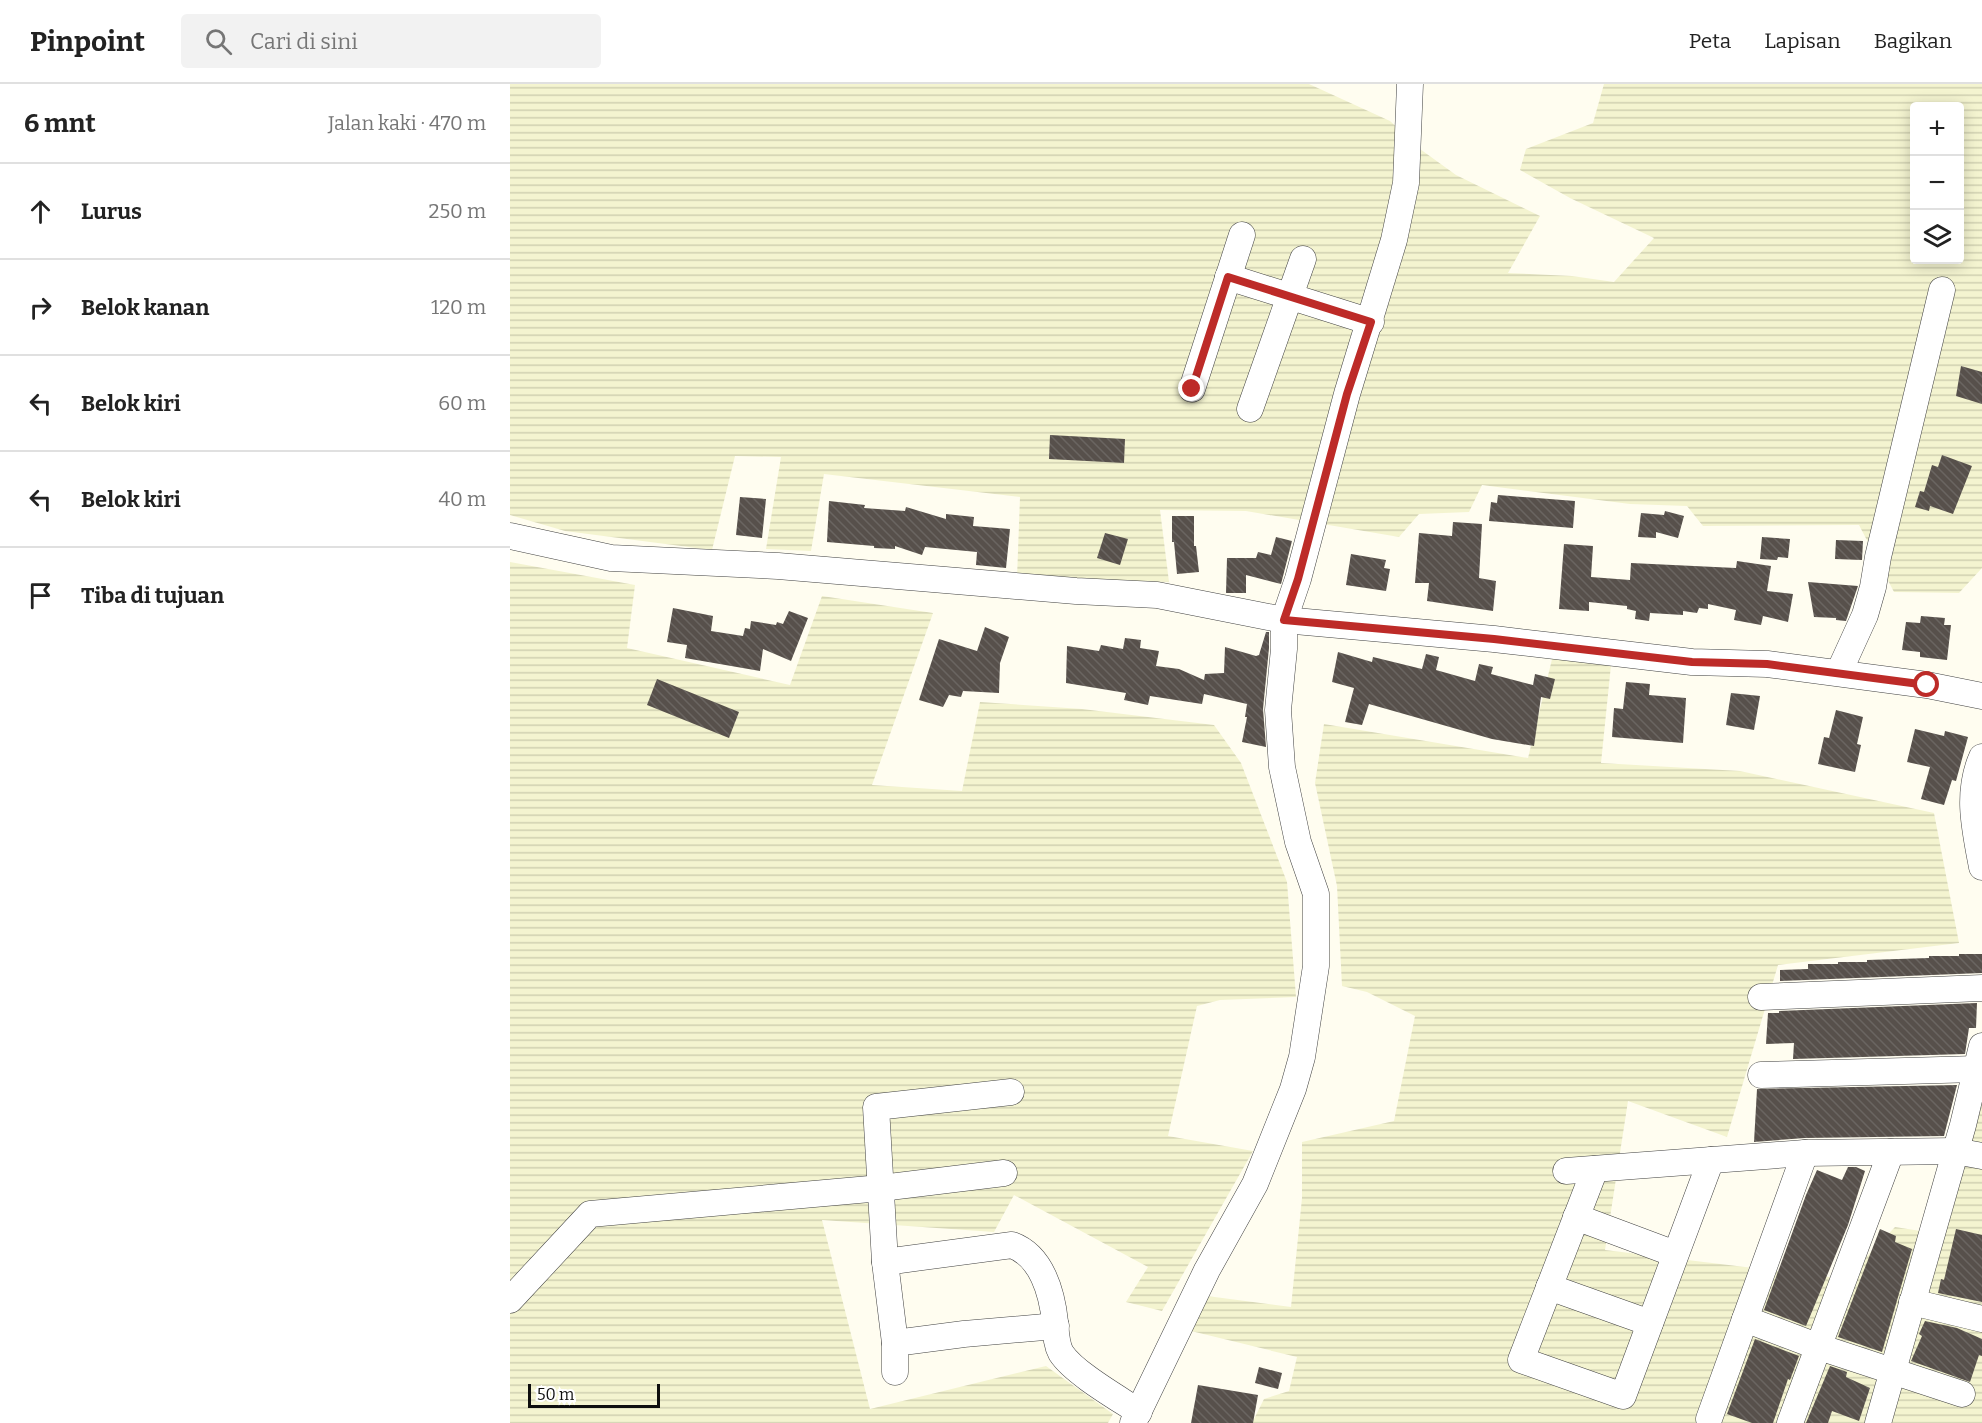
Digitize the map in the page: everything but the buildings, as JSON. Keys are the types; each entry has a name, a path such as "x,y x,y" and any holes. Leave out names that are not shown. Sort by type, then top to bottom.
{"street":[{"path":"885,1262 1012,1245 1023,1249 1034,1260 1045,1279 1054,1310 1060,1351 1065,1359 1136,1418 1207,1270 1255,1184 1293,1089 1302,1056 1316,966 1316,894 1298,842 1282,767 1278,710 1284,649 1284,620 1298,579 1347,394 1371,322 1394,240 1406,183 1410,84"},
{"path":"1192,389 1242,235"},
{"path":"1250,409 1303,259"},
{"path":"1228,277 1371,322"},
{"path":"1839,672 1865,615 1873,587 1878,557 1942,290"},
{"path":"510,536 611,558 778,566 1076,591 1157,594 1284,620 1494,639 1692,662 1767,664 1927,685 1982,696"},
{"path":"1982,757 1977,769 1974,789 1973,820 1982,867"},
{"path":"1761,997 1982,988"},
{"path":"1761,1075 1979,1058 1878,1423"},
{"path":"895,1372 895,1342 885,1262 876,1107 1011,1092"},
{"path":"1566,1171 1805,1153 1955,1151 1982,1156"},
{"path":"1790,1423 1891,1152"},
{"path":"1709,1419 1805,1153"},
{"path":"1594,1169 1521,1360 1623,1396 1711,1160"},
{"path":"510,1300 590,1215 881,1188 1004,1173"},
{"path":"1576,1217 1676,1254"},
{"path":"1549,1287 1650,1323"},
{"path":"1912,1302 1982,1319"},
{"path":"1745,1319 1819,1347 1962,1394"},
{"path":"895,1342 1056,1326"}],"green space":[{"path":"510,84 1309,84 1390,121 1420,149 1456,175 1540,216 1508,273 1572,276 1614,282 1654,238 1570,198 1520,170 1526,149 1593,123 1604,84 1982,84 1982,568 1959,593 1894,592 1859,525 1703,526 1687,506 1630,504 1482,485 1469,512 1419,514 1399,537 1246,511 1160,510 1169,582 1017,578 1020,497 824,474 811,551 766,549 781,457 735,456 712,550 565,531 510,515"},
{"path":"510,562 635,585 627,648 790,685 822,596 933,613 872,785 962,791 980,702 1082,709 1214,725 1241,763 1287,882 1296,997 1220,1000 1197,1006 1168,1136 1253,1151 1162,1311 1126,1302 1148,1267 1014,1195 994,1232 822,1220 870,1409 1046,1366 1113,1414 1108,1423 510,1423"},
{"path":"1554,651 1611,665 1601,763 1740,771 1934,813 1959,943 1778,965 1727,1137 1628,1101 1605,1250 1845,1279 1895,1227 1940,1234 1973,1104 1982,1030 1982,1423 1252,1423 1264,1399 1289,1391 1297,1357 1191,1331 1207,1296 1291,1307 1302,1198 1302,1142 1394,1121 1415,1016 1367,992 1342,986 1337,886 1315,783 1324,724 1528,758"}],"route":[{"path":"1192,389 1228,277 1371,322 1347,394 1298,579 1284,620 1494,639 1692,662 1767,664 1927,685"}]}
